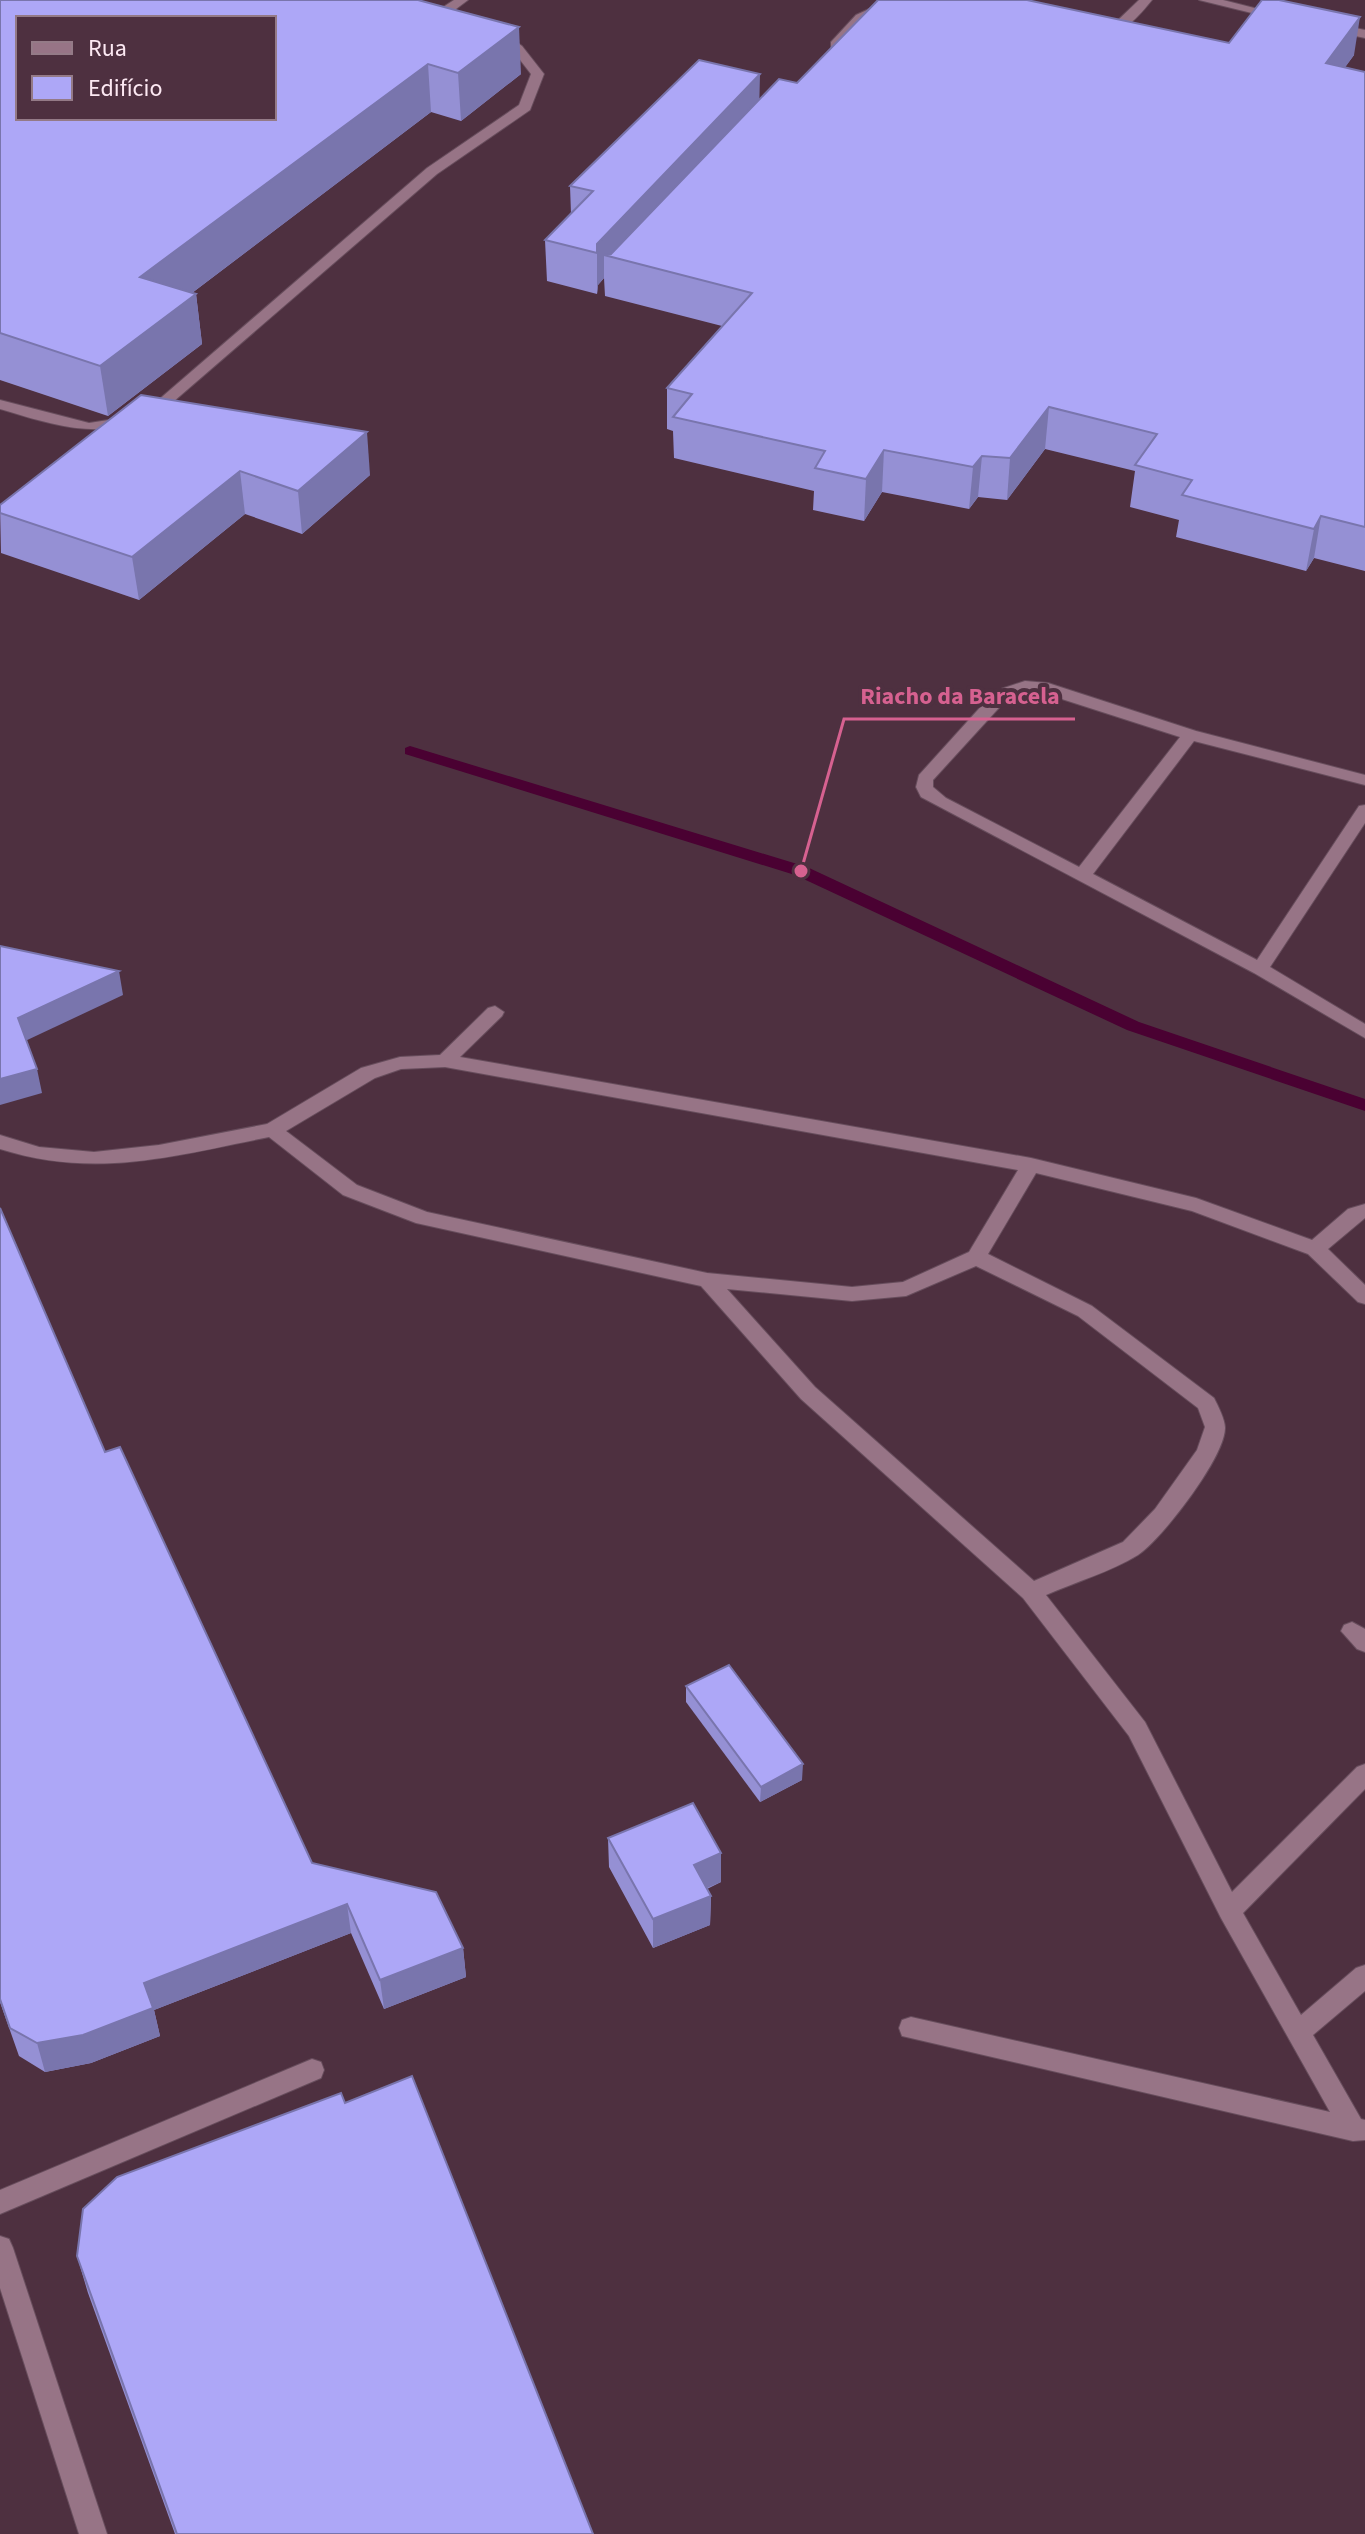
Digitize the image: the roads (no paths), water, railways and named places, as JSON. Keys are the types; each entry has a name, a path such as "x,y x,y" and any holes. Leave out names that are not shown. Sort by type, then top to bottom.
{"street":[{"path":"438,16 462,0"},
{"path":"1084,39 1096,38 1119,26 1146,0"},
{"path":"1205,0 1292,19"},
{"path":"828,52 860,18 899,2"},
{"path":"423,14 467,24"},
{"path":"1321,25 1365,34"},
{"path":"0,404 90,430 112,429 146,418 432,171 525,107 538,74 518,49 496,32 482,28"},
{"path":"1365,780 1190,735 1042,687 1025,686 1001,695 925,779 926,793 940,802 1260,969 1365,1032"},
{"path":"1082,876 1190,735"},
{"path":"1260,969 1365,810"},
{"path":"445,1061 495,1012"},
{"path":"0,1142 38,1154 94,1159 159,1152 272,1130 368,1073 400,1063 445,1061 1031,1165 1196,1205 1315,1249 1365,1297"},
{"path":"272,1130 350,1190 423,1218 707,1280 852,1294 906,1289 976,1257 1031,1165"},
{"path":"1315,1249 1355,1214 1365,1211"},
{"path":"976,1257 1085,1311 1207,1404 1215,1427 1207,1453 1163,1515 1131,1548 1031,1592"},
{"path":"707,1280 808,1393 1031,1592 1137,1729 1229,1911 1298,2033 1359,2130"},
{"path":"1229,1911 1365,1774"},
{"path":"1298,2033 1365,1976"},
{"path":"911,2028 1359,2130"},
{"path":"0,2202 312,2070"},
{"path":"0,2248 93,2534"}],"waterway":[{"path":"410,751 801,871 1133,1026 1365,1105"}],"place":[{"name":"Riacho da Baracela","path":"801,871"}]}
